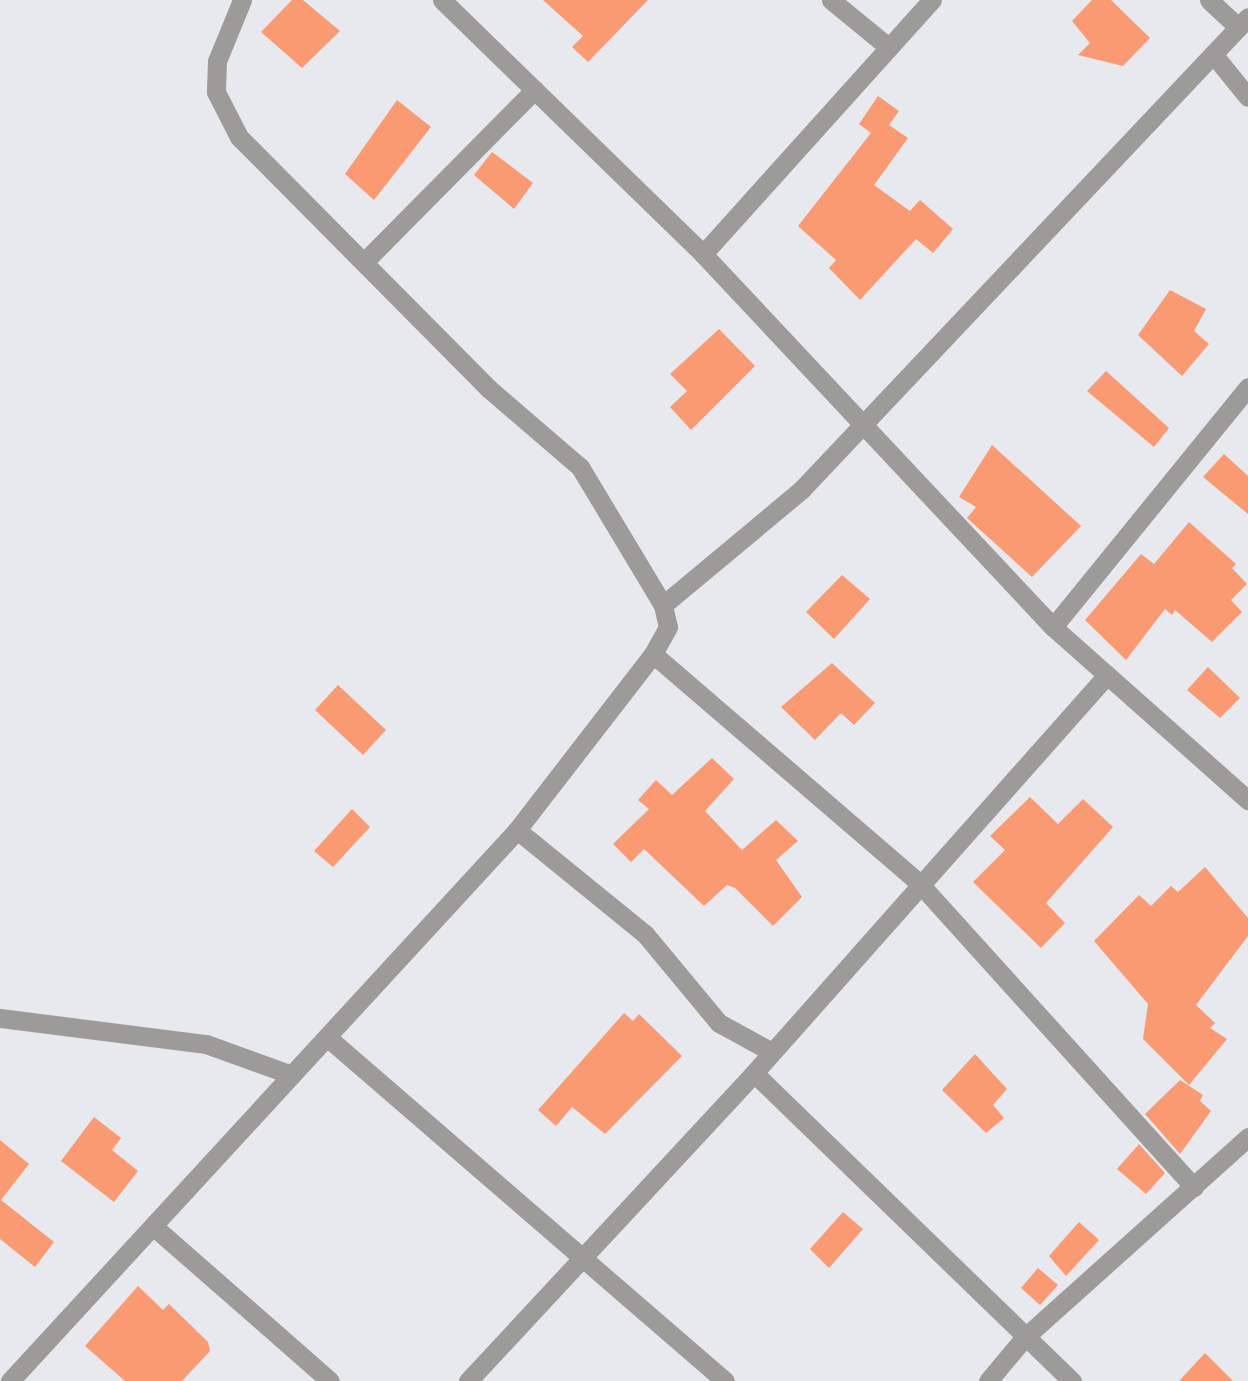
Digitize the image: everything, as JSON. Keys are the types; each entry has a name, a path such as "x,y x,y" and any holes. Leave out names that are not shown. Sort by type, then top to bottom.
{"street":[{"path":"10,1381 517,830 653,653 668,628 663,605 580,467 488,388 366,259 239,137 216,92 223,34 242,0"},
{"path":"442,0 703,254 1053,627 1248,800"},
{"path":"831,0 887,46"},
{"path":"703,254 887,46 932,0"},
{"path":"663,605 802,489 1243,22 1209,0"},
{"path":"1213,54 1248,97"},
{"path":"366,259 534,90"},
{"path":"1053,627 1245,396"},
{"path":"653,653 919,884 1194,1187"},
{"path":"468,1381 754,1073 1107,675"},
{"path":"517,830 645,934 719,1023 772,1052"},
{"path":"0,1018 206,1044 292,1075"},
{"path":"327,1037 725,1381"},
{"path":"754,1073 1024,1338 1072,1381"},
{"path":"988,1381 1024,1338 1248,1137"},
{"path":"153,1226 330,1381"}],"building":[{"path":"292,0 303,0 340,31 302,68 261,32"},
{"path":"543,0 648,0 588,62 572,47 583,36"},
{"path":"1092,0 1111,0 1150,38 1123,66 1078,55 1090,43 1072,21"},
{"path":"878,96 899,111 889,125 908,138 874,185 910,211 920,200 953,229 933,253 916,239 860,300 829,268 836,260 798,226 871,133 859,124"},
{"path":"397,100 431,127 374,200 345,174"},
{"path":"492,152 533,183 514,209 474,175"},
{"path":"1170,290 1206,309 1194,331 1209,344 1182,376 1138,335"},
{"path":"719,329 755,366 691,430 670,407 687,391 670,374"},
{"path":"1106,371 1169,428 1154,447 1087,391"},
{"path":"992,445 1081,526 1032,577 967,518 976,507 959,497"},
{"path":"1224,454 1248,476 1248,514 1203,477"},
{"path":"1189,522 1236,564 1232,568 1247,584 1231,600 1242,612 1212,642 1175,610 1172,615 1165,609 1126,660 1085,620 1141,554 1154,564"},
{"path":"842,575 870,599 834,639 806,612"},
{"path":"832,663 875,703 854,725 841,713 815,740 781,707"},
{"path":"1208,667 1240,698 1220,718 1187,690"},
{"path":"338,685 386,730 363,755 315,710"},
{"path":"712,758 734,779 705,811 742,850 776,820 798,841 776,860 802,897 773,926 735,888 727,885 704,906 644,849 631,862 613,844 649,809 638,800 656,780 672,795"},
{"path":"1030,797 1058,824 1083,799 1113,827 1046,903 1065,923 1041,948 973,882 1005,850 990,836"},
{"path":"352,809 370,827 333,867 314,851"},
{"path":"1205,867 1248,918 1248,936 1196,1005 1215,1023 1210,1028 1227,1039 1189,1085 1143,1039 1148,1004 1094,941 1139,895 1151,906 1171,886 1178,892"},
{"path":"624,1013 633,1021 639,1014 682,1056 605,1134 572,1107 556,1126 538,1110"},
{"path":"975,1054 1007,1089 993,1105 1004,1118 986,1133 942,1090"},
{"path":"1180,1080 1203,1095 1200,1101 1211,1111 1180,1154 1145,1114"},
{"path":"94,1117 121,1138 112,1150 138,1171 114,1202 61,1161"},
{"path":"0,1140 29,1164 1,1200 54,1242 35,1267 0,1239"},
{"path":"1139,1144 1165,1173 1146,1194 1117,1169"},
{"path":"843,1212 863,1229 829,1268 810,1249"},
{"path":"1079,1222 1099,1240 1066,1276 1049,1256"},
{"path":"1038,1268 1058,1285 1040,1305 1021,1288"},
{"path":"138,1286 163,1310 169,1304 208,1342 210,1351 182,1381 125,1381 85,1346"},
{"path":"1205,1353 1233,1381 1179,1381"}]}
